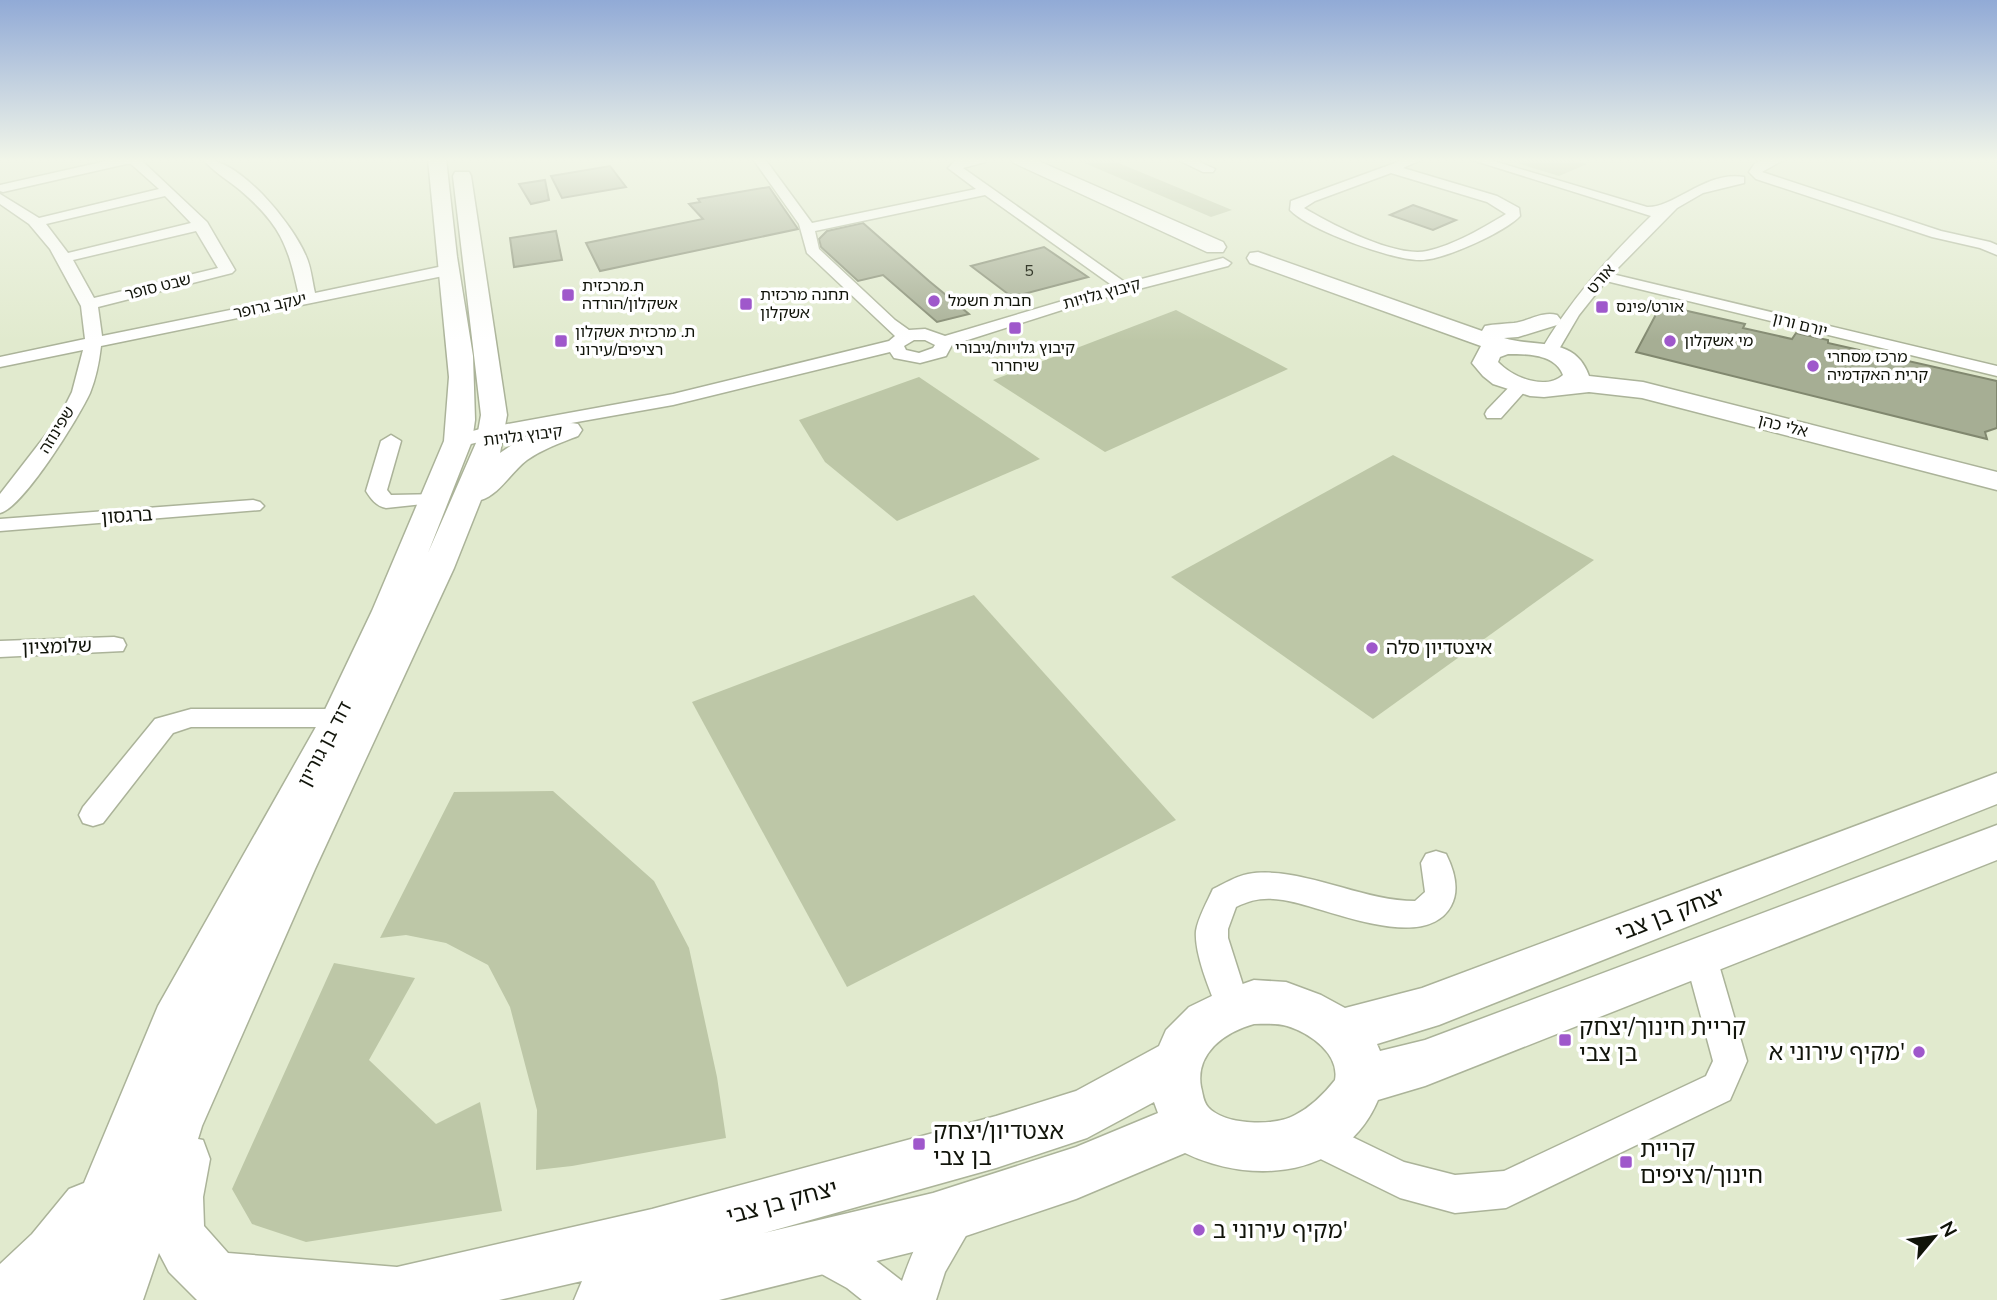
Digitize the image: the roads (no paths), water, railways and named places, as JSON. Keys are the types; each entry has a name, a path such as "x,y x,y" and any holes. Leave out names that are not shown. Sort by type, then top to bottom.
{"street":[{"path":"35,220 64,258 88,304"},
{"path":"38,222 48,220"},
{"path":"197,220 202,225"},
{"path":"276,220 299,257 308,298"},
{"name":"דוד בן גוריון","path":"114,1300 178,1122 294,869 438,568 463,415 464,382 443,220"},
{"path":"466,220 492,437"},
{"path":"802,220 808,228 808,241 812,250 889,324 900,345 913,358 934,355 943,349 937,338"},
{"path":"808,228 847,220"},
{"path":"1026,220 1118,283"},
{"name":"אלי כהן","path":"1155,220 1233,255 1430,333 1535,359 1660,380 1997,468"},
{"name":"אלי כהן","path":"1184,220 1233,255 1535,359 1589,384 1643,390 1997,481"},
{"path":"1319,220 1387,249 1411,256 1424,256 1505,220"},
{"name":"אורט","path":"1555,324 1558,304 1590,272 1634,220"},
{"name":"אורט","path":"1535,359 1555,324 1656,220"},
{"path":"1892,220 1993,247"},
{"path":"64,258 202,225"},
{"name":"שבט סופר","path":"88,304 227,270 218,248 202,225"},
{"name":"קיבוץ גלויות","path":"937,338 1118,283 1233,255"},
{"name":"קיבוץ גלויות","path":"937,338 1233,255"},
{"name":"יעקב גרופר","path":"0,362 448,270"},
{"name":"יורם ורון","path":"1603,276 1997,371"},
{"name":"שפינוזה","path":"0,507 66,421 86,380 93,342 88,304"},
{"path":"1448,328 1502,331 1555,324 1575,351 1613,369 1660,380"},
{"name":"קיבוץ גלויות","path":"492,437 785,374 900,345"},
{"name":"קיבוץ גלויות","path":"458,441 569,430 691,406 900,345"},
{"path":"1535,359 1546,389 1520,386 1496,376 1485,363 1535,359"},
{"path":"1494,414 1520,386"},
{"path":"391,441 376,491 386,502 447,508 512,456 542,440 569,430"},
{"name":"דוד בן גוריון","path":"64,1300 174,1022 340,718 389,611 447,508 492,437"},
{"name":"ברגסון","path":"0,525 253,506"},
{"name":"שלומציון","path":"0,649 114,645"},
{"path":"93,815 163,726 191,718 340,718"},
{"name":"יצחק בן צבי","path":"1341,1031 1422,1010 1997,788"},
{"path":"1363,1080 1425,1063 1997,842"},
{"path":"1233,1007 1220,969 1212,931 1218,908 1230,893 1250,887 1291,888 1388,915 1408,916 1427,911 1438,901 1441,889 1436,863"},
{"path":"1311,1135 1400,1179 1455,1194 1506,1189 1718,1088 1730,1061 1701,958"},
{"path":"1254,1002 1284,1003 1313,1013 1341,1031 1359,1055 1363,1080 1352,1102 1333,1120 1293,1144 1267,1148 1232,1144 1204,1135 1191,1125 1180,1105 1173,1082 1175,1063 1185,1043 1197,1028 1233,1007 1254,1002"},
{"name":"יצחק בן צבי","path":"206,1061 174,1204 179,1237 194,1262 217,1280 386,1297 652,1237 996,1142 1087,1113 1175,1063"},
{"path":"603,1300 963,1211 1076,1173 1191,1125"},
{"path":"3,1300 52,1254 110,1181"},
{"path":"916,1300 921,1278 933,1251 963,1211"},
{"path":"814,1249 861,1274 892,1300"}],"place":[{"name":"ת.מרכזית אשקלון/הורדה","path":"568,295"},
{"name":"חברת חשמל","path":"934,301"},
{"name":"תחנה מרכזית אשקלון","path":"746,304"},
{"name":"אורט/פינס","path":"1602,307"},
{"name":"קיבוץ גלויות/גיבורי שיחרור","path":"1015,328"},
{"name":"ת. מרכזית אשקלון רציפים/עירוני","path":"561,341"},
{"name":"מי אשקלון","path":"1670,341"},
{"name":"מרכז מסחרי קרית האקדמיה","path":"1813,366"},
{"name":"איצטדיון סלה","path":"1372,648"},
{"name":"קריית חינוך/יצחק בן צבי","path":"1565,1040"},
{"name":"מקיף עירוני א'","path":"1919,1052"},
{"name":"אצטדיון/יצחק בן צבי","path":"919,1144"},
{"name":"קריית חינוך/רציפים","path":"1626,1162"},
{"name":"מקיף עירוני ב'","path":"1199,1230"}]}
